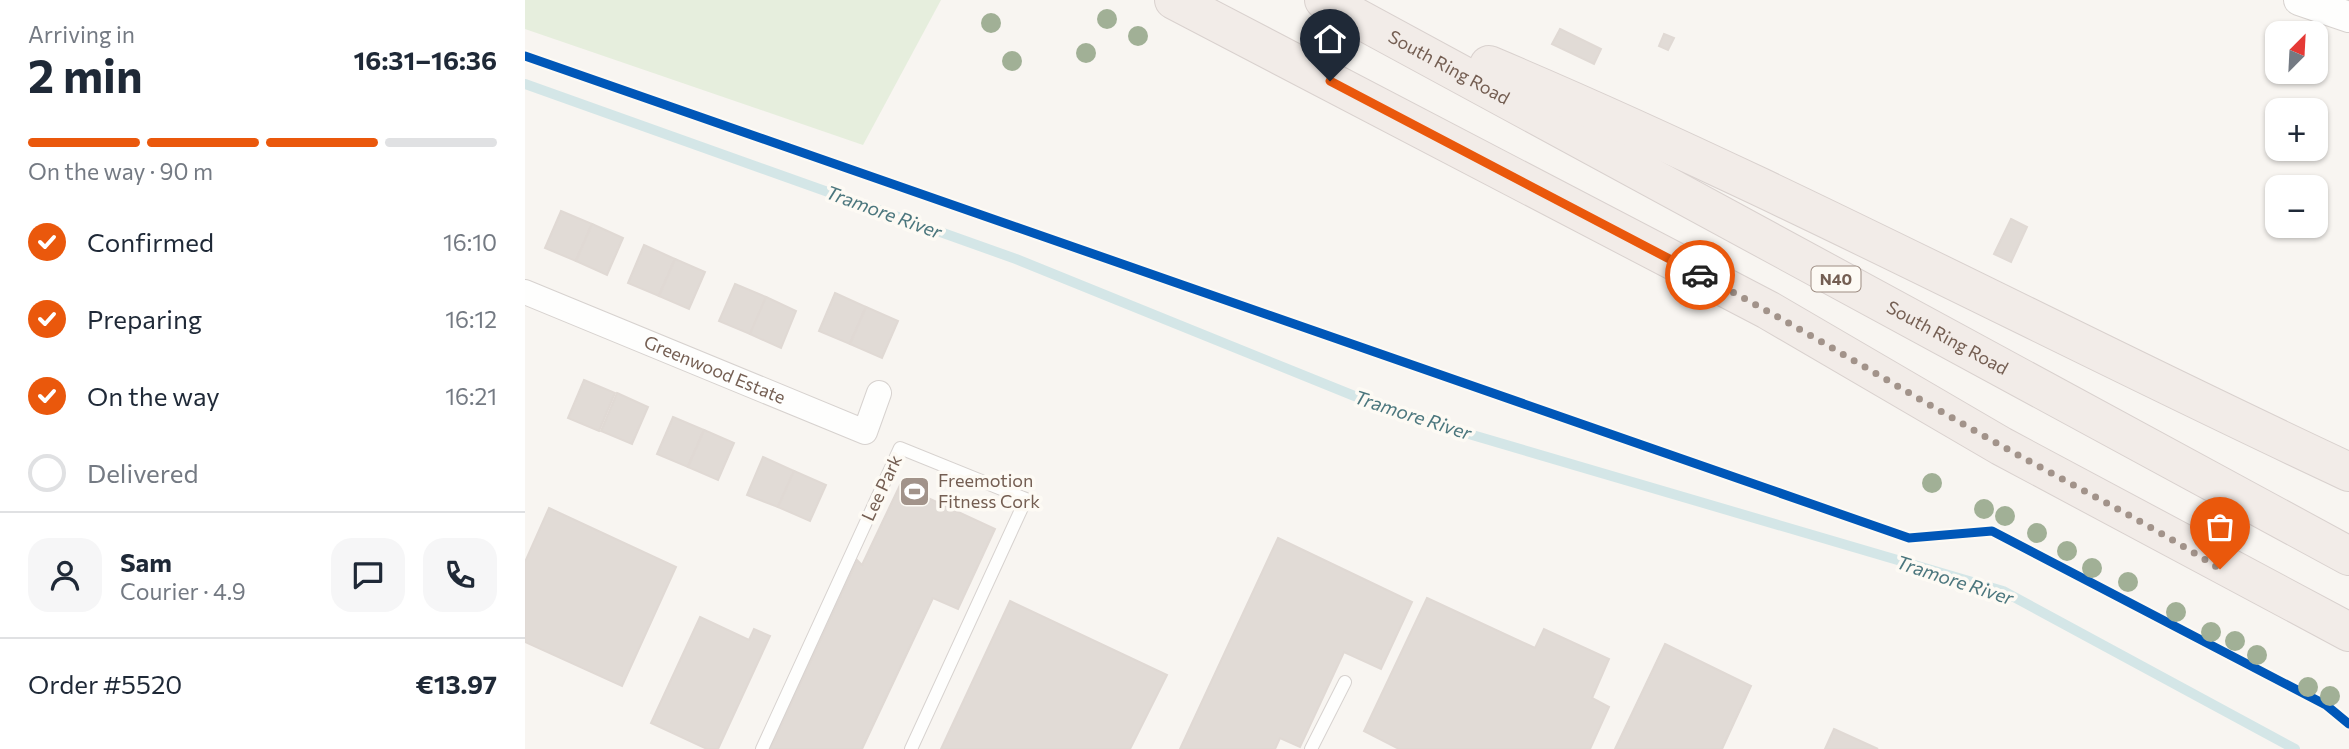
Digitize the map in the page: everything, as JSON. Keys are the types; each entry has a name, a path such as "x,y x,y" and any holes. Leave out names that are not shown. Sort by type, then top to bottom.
{"highway":[{"path":"1174,0 1768,310 2001,446 2349,632"},
{"name":"South Ring Road","path":"1325,0 2349,556"},
{"path":"1335,0 1570,99 1696,157 2023,314 2192,399 2349,472"},
{"path":"2177,541 2349,653"}],"street":[{"path":"2307,1 2349,18"},
{"name":"Greenwood Estate","path":"525,292 865,432 879,393"}],"lane":[{"name":"Lee Park","path":"762,749 900,448 1026,499 911,749"},
{"path":"1311,749 1345,682"}],"green space":[{"path":"525,0 941,0 863,145 525,29"}],"building":[{"path":"1560,29 1601,49 1594,64 1552,44"},
{"path":"1664,34 1674,38 1668,50 1659,46"},
{"path":"561,211 592,224 576,261 545,248"},
{"path":"2011,219 2027,227 2011,262 1994,254"},
{"path":"592,224 623,238 607,275 576,261"},
{"path":"644,245 675,259 659,296 628,283"},
{"path":"675,259 705,272 689,309 659,296"},
{"path":"735,284 766,297 750,334 719,321"},
{"path":"835,293 866,307 850,344 819,331"},
{"path":"766,297 796,311 781,348 750,334"},
{"path":"866,307 898,321 882,358 850,344"},
{"path":"584,380 615,393 599,431 568,418"},
{"path":"617,393 648,407 632,444 601,431"},
{"path":"673,417 704,430 688,467 657,454"},
{"path":"704,430 734,443 718,480 688,467"},
{"path":"763,457 794,471 778,507 747,495"},
{"path":"794,471 826,485 810,521 778,507"},
{"path":"900,485 995,529 958,609 933,598 862,749 770,749 857,560 862,565"},
{"path":"549,508 676,567 622,686 525,642 525,562"},
{"path":"1278,538 1412,602 1381,669 1344,652 1300,747 1280,738 1275,749 1180,749"},
{"path":"1427,598 1535,648 1544,629 1609,659 1592,698 1609,707 1590,749 1399,749 1364,731"},
{"path":"1010,601 1167,675 1130,749 941,749"},
{"path":"700,617 749,640 754,629 770,636 718,749 707,749 651,723"},
{"path":"1665,644 1751,686 1722,749 1615,749"},
{"path":"1834,729 1878,749 1825,749"}],"waterway":[{"name":"Tramore River","path":"525,84 1016,259 1394,412 2003,591 2295,749"}],"cycle path":[{"path":"525,56 1909,538 1992,531 2326,705 2349,724"}],"way so far":[{"path":"1700,275 1768,310 2001,446 2177,541 2220,569"}],"place":[{"name":"Freemotion Fitness Cork","path":"915,491"}],"route":[{"path":"1330,81 1700,275"}]}
